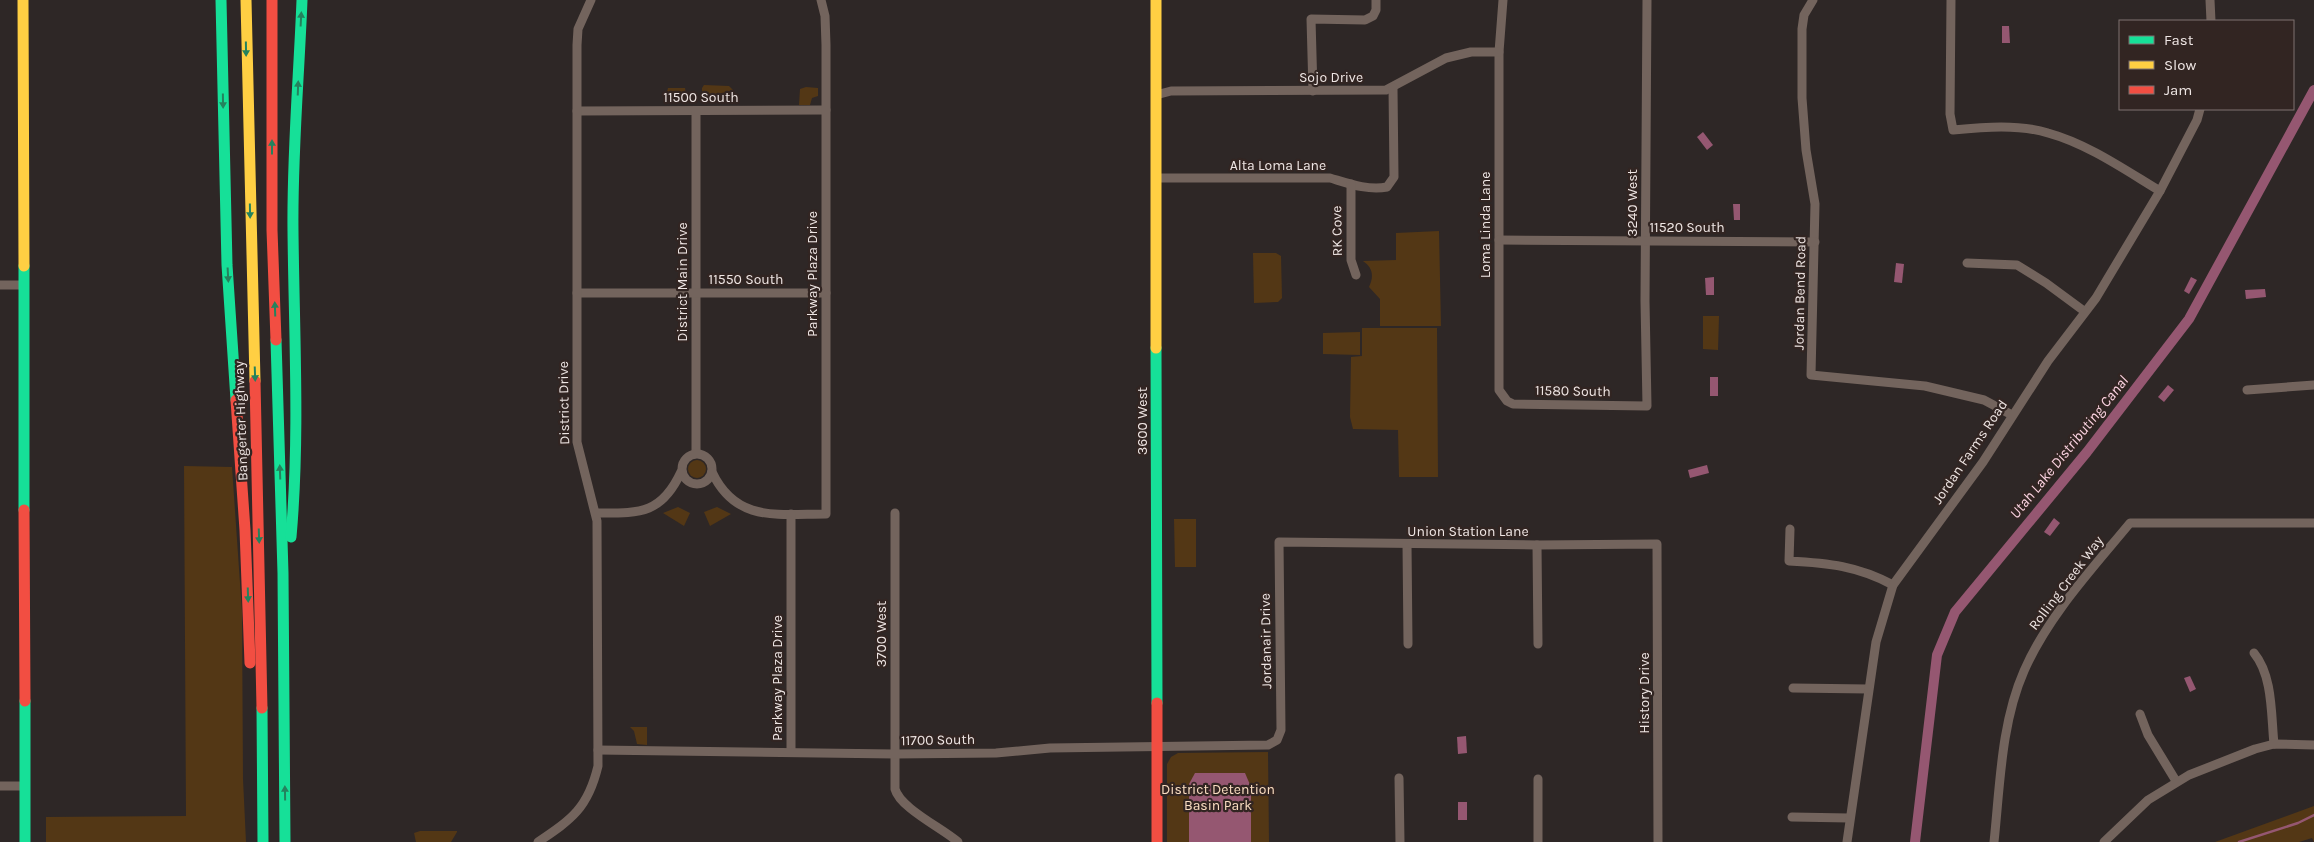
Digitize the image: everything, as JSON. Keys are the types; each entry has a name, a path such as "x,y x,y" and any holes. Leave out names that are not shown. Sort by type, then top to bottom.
{"main road":[{"path":"23,0 25,842"},
{"path":"221,0 227,265 245,530 251,680 261,722"},
{"name":"Bangerter Highway","path":"246,0 261,616 264,842"},
{"path":"272,0 272,230 283,573 285,842"},
{"path":"283,573 290,547 294,496 297,372 293,229 302,0"},
{"name":"3600 West","path":"1156,0 1159,746 1157,842"}],"street":[{"name":"District Drive","path":"538,842 567,822 588,796 598,766 596,514 577,442 577,36 581,20 591,0"},
{"name":"Parkway Plaza Drive","path":"697,484 724,493 741,506 752,510 791,514 826,514 826,110 825,16 821,0"},
{"path":"1313,91 1311,19 1365,20 1373,16 1376,10 1376,0"},
{"name":"Loma Linda Lane","path":"1502,397 1498,381 1499,52 1503,0"},
{"name":"3240 West","path":"1647,0 1647,406"},
{"path":"1951,0 1950,114 1953,130 1978,127 2013,128 2048,133 2084,148 2160,191"},
{"path":"2210,0 2211,20"},
{"name":"Jordan Bend Road","path":"1810,3 1802,29 1802,98 1806,150 1815,204 1812,375 1925,386 1984,400 2012,414"},
{"name":"Sojo Drive","path":"1156,95 1171,91 1380,91 1393,88 1446,58 1471,52 1499,52"},
{"name":"Alta Loma Lane","path":"1156,178 1330,178 1350,184 1387,187 1393,181 1393,88"},
{"name":"District Main Drive","path":"696,110 696,453"},
{"name":"11500 South","path":"577,111 826,110"},
{"name":"Jordan Farms Road","path":"1847,842 1876,642 1893,584 1983,462 2012,414 2084,311 2096,298 2160,191 2197,120 2200,110"},
{"name":"RK Cove","path":"1350,184 1351,260 1356,276"},
{"name":"11520 South","path":"1499,240 1815,242"},
{"path":"1967,263 2017,266 2046,282 2084,311"},
{"path":"0,285 24,285"},
{"name":"11550 South","path":"577,293 826,293"},
{"path":"2247,390 2314,385"},
{"name":"11580 South","path":"1502,397 1513,404 1647,406"},
{"path":"596,514 636,513 656,506 672,492 682,472 684,459 696,453 709,459 712,472 708,480 672,492"},
{"path":"682,472 686,480 697,484"},
{"name":"Parkway Plaza Drive","path":"712,472 724,493"},
{"name":"Parkway Plaza Drive","path":"791,514 791,752"},
{"name":"3700 West","path":"894,514 895,754 897,796 958,842"},
{"name":"Rolling Creek Way","path":"1994,842 2006,738 2012,704 2023,671 2039,640 2059,612 2130,523 2314,523"},
{"path":"1790,529 1789,561 1834,564 1871,573 1893,584"},
{"name":"Union Station Lane","path":"1279,542 1537,545 1657,544"},
{"name":"Jordanair Drive","path":"1277,740 1281,730 1279,542"},
{"path":"1407,544 1408,644"},
{"name":"History Drive","path":"1657,544 1658,842"},
{"path":"1537,545 1538,644"},
{"path":"2254,653 2262,663 2266,675 2274,744"},
{"path":"1792,688 1868,689"},
{"path":"2140,714 2148,735 2176,781"},
{"name":"11700 South","path":"598,750 895,754 996,753 1050,748 1268,745 1277,740"},
{"path":"2104,842 2148,800 2176,781 2255,748 2274,744 2314,746"},
{"path":"1399,778 1400,842"},
{"path":"1538,779 1538,842"},
{"path":"0,786 25,786"},
{"path":"1792,817 1849,818"}],"green space":[{"path":"704,85 729,86 733,90 709,97 702,94"},
{"path":"806,87 818,88 818,96 812,98 810,105 799,105 800,89"},
{"path":"668,88 685,88 686,94 679,98 667,92"},
{"path":"1439,231 1441,326 1380,326 1380,299 1369,287 1372,273 1369,266 1363,261 1396,260 1396,233"},
{"path":"1253,253 1276,253 1281,256 1282,298 1278,302 1254,303"},
{"path":"1703,316 1719,316 1718,350 1703,349"},
{"path":"1362,328 1437,328 1438,477 1399,477 1398,430 1353,429 1350,417 1351,357 1362,356"},
{"path":"1360,332 1360,355 1323,354 1323,333"},
{"path":"693,460 701,460 706,465 704,476 693,478 688,473 688,465"},
{"path":"184,466 232,467 242,612 243,779 246,842 46,842 46,817 186,816"},
{"path":"678,507 690,513 684,526 663,513"},
{"path":"717,507 731,514 710,526 704,512"},
{"path":"1174,519 1196,519 1196,567 1175,567"},
{"path":"630,727 647,727 647,745 637,744 634,731"},
{"name":"District Detention Basin Park","path":"1268,752 1269,842 1167,842 1167,764 1171,757 1178,753"},
{"path":"2314,806 2314,842 2312,838 2299,842 2215,842"},
{"path":"420,831 457,832 451,842 416,842 414,833"}],"shaded area":[{"path":"2002,26 2009,26 2010,43 2002,43"},
{"path":"1703,132 1713,145 1707,150 1697,137"},
{"path":"1733,204 1740,204 1740,220 1734,220"},
{"path":"1896,263 1904,264 1902,283 1894,282"},
{"path":"1714,277 1714,295 1706,295 1705,278"},
{"path":"2191,277 2197,280 2189,294 2184,291"},
{"path":"2265,289 2266,297 2246,299 2245,290"},
{"path":"1710,377 1718,377 1718,396 1710,396"},
{"path":"2168,385 2174,390 2164,402 2158,397"},
{"path":"1707,465 1709,473 1690,478 1688,470"},
{"path":"2054,518 2060,523 2050,536 2044,532"},
{"path":"2190,676 2196,689 2190,692 2184,678"},
{"path":"1466,736 1467,753 1458,754 1457,737"},
{"path":"1195,773 1245,773 1251,787 1251,842 1189,842 1189,784"},
{"path":"1458,802 1467,802 1467,820 1458,820"}],"waterway":[{"name":"Utah Lake Distributing Canal","path":"1915,842 1937,655 1955,612 2087,452 2189,319 2314,90"},
{"path":"2239,842 2298,823 2314,815"}],"traffic: fast":[{"path":"221,0 227,265 236,400"},
{"path":"291,537 296,422 294,173 302,0"},
{"path":"24,266 24,510"},
{"path":"276,340 283,573 285,842"},
{"path":"1156,348 1157,703"},
{"path":"25,701 25,842"},
{"path":"262,708 263,842"}],"traffic: slow":[{"path":"23,0 24,266"},
{"path":"246,0 255,381"},
{"path":"1156,0 1156,348"}],"traffic: jam":[{"path":"272,0 272,230 276,340"},
{"path":"255,381 262,708"},
{"path":"236,400 245,530 250,663"},
{"path":"24,510 25,701"},
{"path":"1157,703 1157,842"}]}
